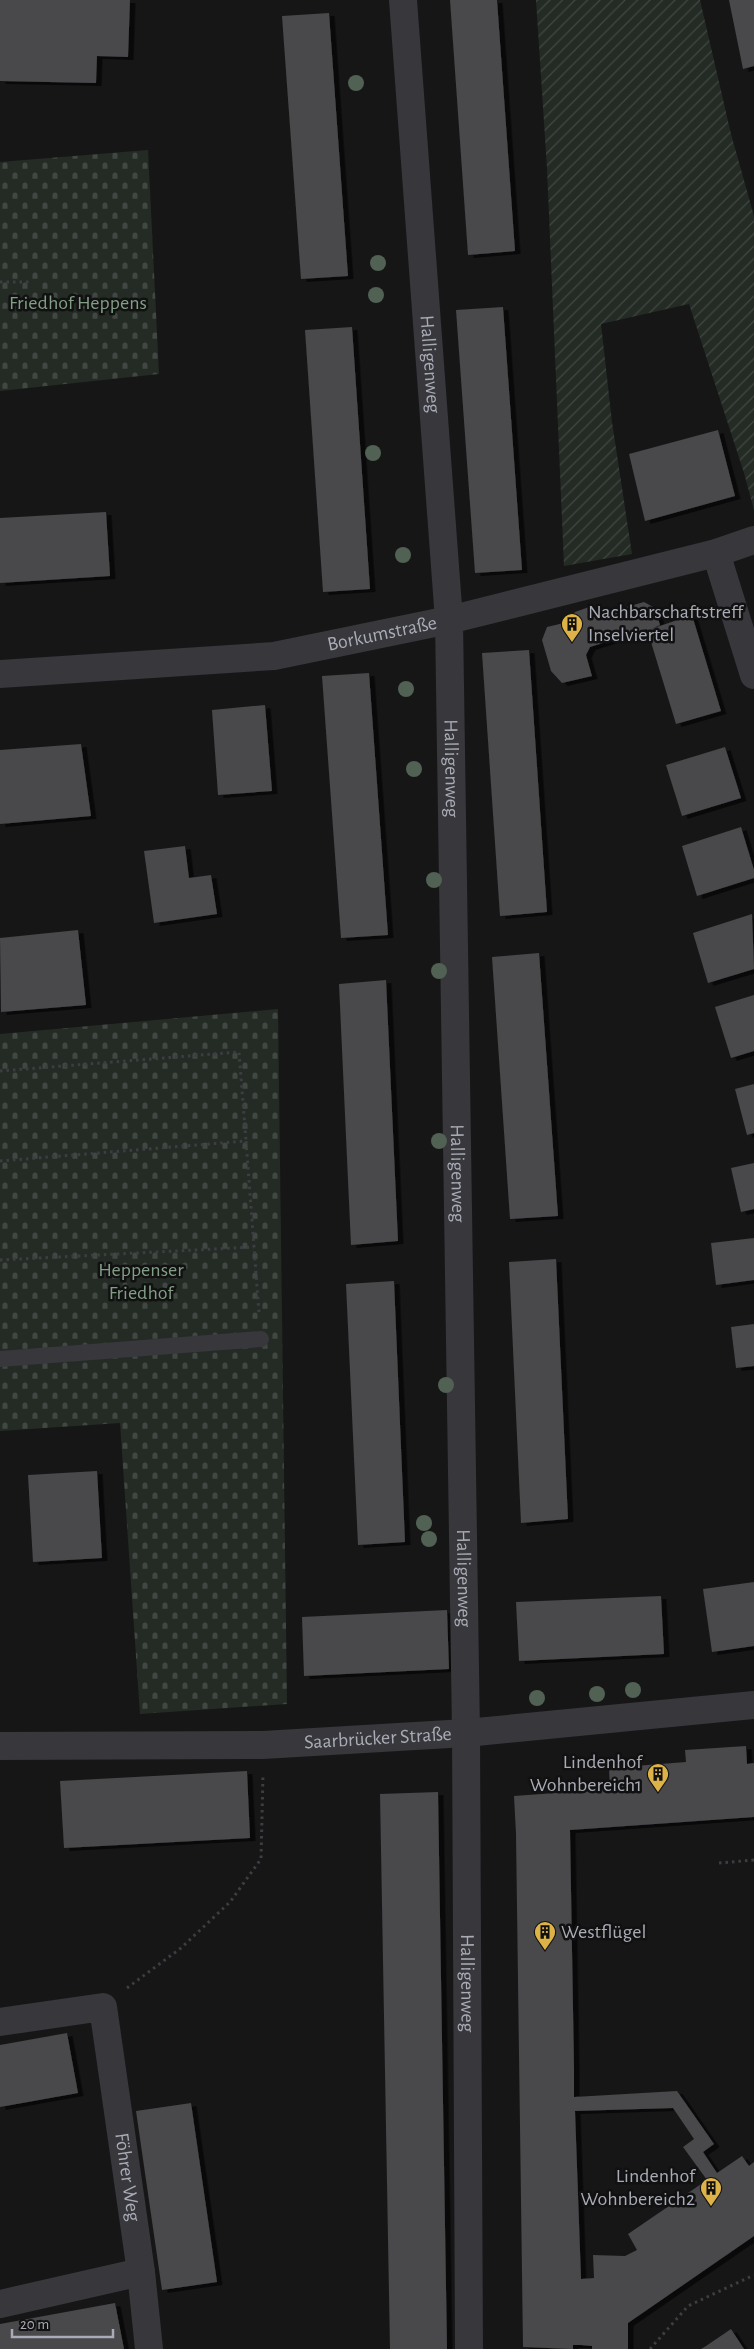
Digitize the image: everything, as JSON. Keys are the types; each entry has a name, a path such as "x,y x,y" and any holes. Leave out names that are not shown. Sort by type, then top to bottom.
{"street":[{"name":"Halligenweg","path":"403,0 449,620 466,1733 470,2349"},
{"name":"Borkumstraße","path":"0,674 274,656 449,620 716,553 754,540"},
{"path":"716,553 754,676"},
{"name":"Saarbrücker Straße","path":"0,1746 263,1745 466,1733 754,1704"},
{"path":"0,2022 103,2007"},
{"name":"Föhrer Weg","path":"103,2007 141,2272 149,2349"},
{"path":"0,2304 141,2272"}],"lane":[{"path":"0,1359 261,1339"}],"path":[{"path":"0,282 31,282"},
{"path":"0,1071 239,1052 261,1339"},
{"path":"0,1161 246,1141"},
{"path":"0,1260 254,1247"},
{"path":"103,2007 181,1948 230,1902 261,1859 263,1745"},
{"path":"718,1863 754,1860"},
{"path":"650,2349 688,2306 754,2275"}],"green space":[{"path":"536,0 700,0 731,134 754,216 754,510 744,473 689,304 601,324 612,422 632,554 564,566 547,168"},
{"name":"Friedhof Heppens","path":"148,150 159,374 0,391 0,162"},
{"name":"Heppenser Friedhof","path":"278,1009 287,1704 140,1714 120,1423 0,1431 0,1034"}],"building":[{"path":"0,0 130,0 128,57 97,56 96,83 0,81"},
{"path":"450,0 497,0 515,251 468,255"},
{"path":"729,0 754,0 754,66 743,69"},
{"path":"329,13 348,276 301,279 282,16"},
{"path":"503,307 522,570 475,573 456,310"},
{"path":"352,327 370,589 323,592 305,330"},
{"path":"718,430 735,496 645,521 629,454"},
{"path":"106,512 110,576 0,583 0,518"},
{"path":"644,602 655,608 660,625 651,629 692,615 721,711 676,724 647,629 590,647 586,655 592,676 562,683 551,671 542,640 547,627 568,622 575,612 589,607 592,617"},
{"path":"529,650 547,912 500,916 482,653"},
{"path":"369,673 388,935 341,938 322,676"},
{"path":"265,705 272,791 218,795 212,710"},
{"path":"81,744 91,816 0,824 0,750"},
{"path":"725,747 741,798 682,816 666,765"},
{"path":"741,827 754,870 754,878 697,896 682,846"},
{"path":"185,846 189,878 211,875 217,914 154,923 144,851"},
{"path":"752,914 754,969 708,983 693,933"},
{"path":"78,930 86,1005 1,1012 0,938"},
{"path":"539,953 558,1216 510,1219 492,957"},
{"path":"386,980 398,1241 351,1245 339,984"},
{"path":"754,995 754,1051 731,1058 715,1007"},
{"path":"754,1084 754,1133 747,1135 735,1089"},
{"path":"754,1163 754,1209 741,1212 731,1168"},
{"path":"754,1238 754,1280 716,1285 711,1243"},
{"path":"556,1259 568,1519 521,1523 509,1262"},
{"path":"394,1281 405,1542 358,1545 346,1284"},
{"path":"754,1324 754,1366 736,1368 731,1327"},
{"path":"97,1471 102,1558 33,1562 28,1475"},
{"path":"754,1582 754,1646 712,1652 703,1589"},
{"path":"661,1596 664,1654 519,1661 516,1602"},
{"path":"447,1610 449,1669 304,1676 302,1617"},
{"path":"746,1746 747,1764 754,1763 754,1817 570,1830 574,2097 677,2091 714,2144 703,2152 717,2173 742,2156 749,2166 754,2162 754,2236 628,2323 628,2349 592,2349 592,2346 581,2345 573,2345 573,2349 523,2347 514,1796 610,1789 609,1768 686,1762 685,1750","holes":["673,2108 694,2139 683,2147 707,2180 628,2234 637,2250 625,2256 593,2255 594,2278 581,2279 575,2111"]},
{"path":"247,1771 250,1838 64,1848 60,1781"},
{"path":"438,1792 447,2349 390,2349 380,1794"},
{"path":"67,2033 78,2093 0,2107 0,2045"},
{"path":"191,2103 217,2282 162,2290 136,2111"},
{"path":"115,2303 124,2349 0,2349 0,2324"},
{"path":"731,2329 744,2349 701,2349 706,2346"}],"place":[{"name":"Nachbarschaftstreff Inselviertel","path":"572,643"},
{"name":"Lindenhof Wohnbereich1","path":"658,1793"},
{"name":"Westflügel","path":"545,1951"},
{"name":"Lindenhof Wohnbereich2","path":"711,2207"}]}
